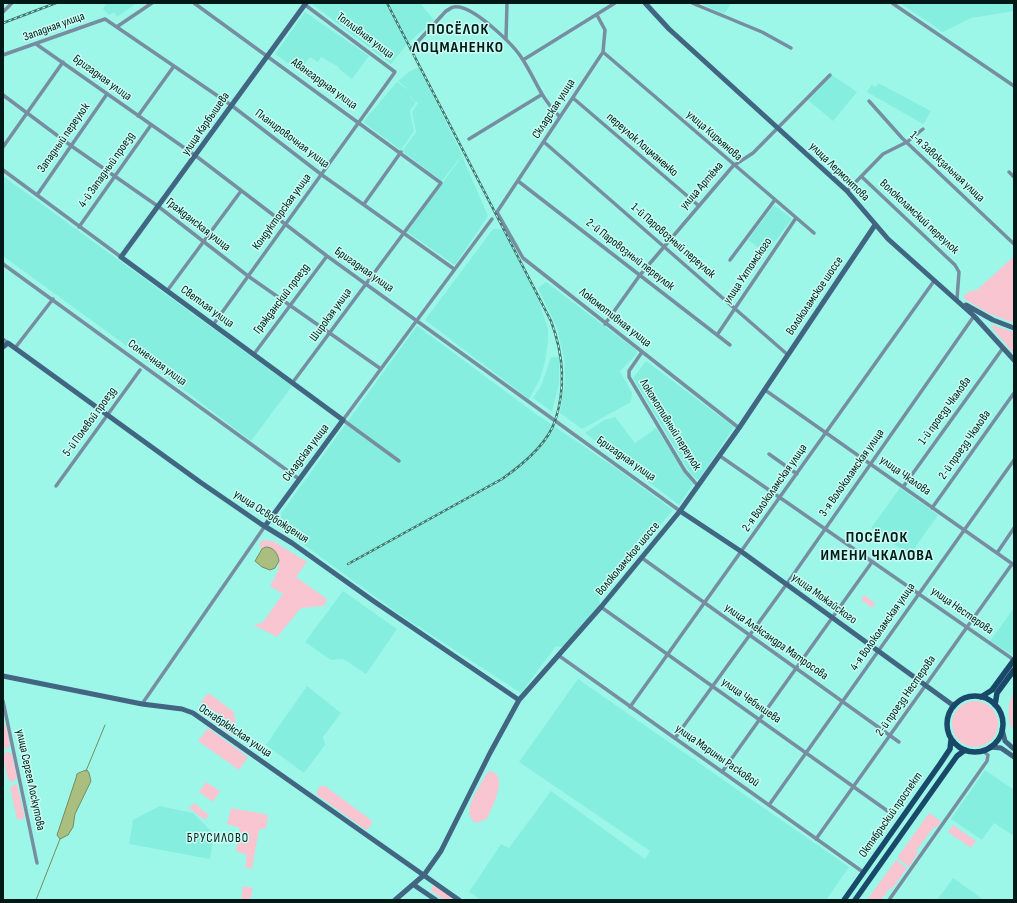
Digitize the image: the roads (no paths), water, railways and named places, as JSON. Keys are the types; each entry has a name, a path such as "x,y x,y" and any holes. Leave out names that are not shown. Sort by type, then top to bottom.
{"main road":[{"name":"улица Карбышева","path":"122,257 268,56 304,3"},
{"name":"улица Лермонтова","path":"645,3 669,29 848,191 875,225 934,281 955,297 1014,360"},
{"name":"Волоколамское шоссе","path":"395,900 424,875 441,851 490,753 519,700 642,558 680,511 765,390 875,225"},
{"name":"Светлая улица","path":"122,257 343,420"},
{"path":"955,297 984,315 1013,327"},
{"path":"3,347 8,343"},
{"name":"улица Освобождения","path":"8,343 265,526 292,543 372,600 519,700"},
{"name":"Складская улица","path":"265,526 343,420"},
{"name":"улица Можайского","path":"680,511 742,552 954,706"},
{"path":"981,697 993,689 1014,660"},
{"path":"995,705 998,692 1014,670"},
{"name":"Оснабрюкская улица","path":"3,676 142,704 182,709 195,714 460,900"},
{"path":"1002,729 998,739 990,747 983,751 974,752 965,750 952,740 947,724 949,713 954,706 968,697 981,697 995,705 1002,717 1002,729 1005,741 1014,749"},
{"name":"Октябрьский проспект","path":"844,900 950,750 952,740"},
{"path":"990,747 1001,748 1014,757"},
{"name":"Октябрьский проспект","path":"855,900 957,756 965,750"},
{"path":"414,885 436,900"}],"street":[{"path":"3,12 12,3"},
{"path":"118,26 152,3"},
{"name":"Авангардная улица","path":"194,3 401,152 441,183"},
{"name":"Топливная улица","path":"304,3 395,72"},
{"path":"506,39 507,3"},
{"path":"523,60 615,3"},
{"path":"692,3 757,30 791,48"},
{"path":"892,3 1014,86"},
{"path":"411,49 453,7 458,7 485,20 506,39 523,60 541,95 560,117"},
{"name":"Складская улица","path":"499,209 603,52 605,30 597,15"},
{"name":"Западная улица","path":"3,56 105,19 118,26"},
{"name":"Планировочная улица","path":"118,26 231,105 322,174 454,269"},
{"name":"Бригадная улица","path":"36,44 196,156 327,256 680,511"},
{"name":"улица Кирьянова","path":"603,52 733,166 814,234"},
{"path":"3,147 63,62"},
{"path":"138,116 174,66"},
{"name":"Кондукторская улица","path":"213,324 360,123 395,72"},
{"name":"улица Артёма","path":"605,324 663,246 733,166 753,153 830,75"},
{"name":"Западный переулок","path":"37,195 70,145 107,94"},
{"name":"Гражданская улица","path":"3,95 70,145 159,207 248,276 381,369"},
{"path":"469,140 541,95"},
{"name":"переулок Лоцманенко","path":"573,98 698,206"},
{"name":"1-я Завокзальная улица","path":"869,101 908,142 1014,244"},
{"name":"4-й Западный проезд","path":"79,227 151,125"},
{"path":"848,191 883,154 908,142 923,129"},
{"name":"1-й Паровозный переулок","path":"544,142 788,355"},
{"path":"364,204 401,152"},
{"name":"Светлая улица","path":"3,170 122,257"},
{"path":"1010,172 1014,177"},
{"name":"Волоколамский переулок","path":"862,176 955,265 959,272 955,297"},
{"name":"2-й Паровозный переулок","path":"518,181 730,345"},
{"name":"Широкая улица","path":"293,382 441,183"},
{"path":"167,291 241,191"},
{"name":"улица Ухтомского","path":"730,260 774,201"},
{"name":"Локомотивная улица","path":"499,209 497,212 523,258 739,428"},
{"name":"улица Ухтомского","path":"717,335 796,218"},
{"name":"Складская улица","path":"343,420 492,219"},
{"name":"Гражданский проезд","path":"254,354 327,256"},
{"name":"Солнечная улица","path":"3,264 299,479"},
{"name":"2-я Волоколамская улица","path":"630,707 705,604 934,281"},
{"path":"15,348 53,299"},
{"name":"3-я Волоколамская улица","path":"675,738 786,584 974,316"},
{"name":"улица Освобождения","path":"3,339 8,343"},
{"name":"1-й проезд Чкалова","path":"903,487 1003,348"},
{"name":"Локомотивный переулок","path":"642,352 629,371 629,377 685,471 698,486"},
{"name":"5-й Полевой проезд","path":"56,486 140,370"},
{"name":"улица Чкалова","path":"765,390 1013,564"},
{"name":"2-й проезд Чкалова","path":"932,508 1014,393"},
{"name":"Светлая улица","path":"343,420 399,461"},
{"path":"769,454 797,474"},
{"name":"улица Нестерова","path":"720,456 1014,660"},
{"name":"4-я Волоколамская улица","path":"769,805 1014,460"},
{"name":"Складская улица","path":"142,704 265,526"},
{"path":"997,553 1014,528"},
{"name":"улица Александра Матросова","path":"642,558 899,742"},
{"path":"722,772 872,562"},
{"name":"2-й проезд Нестерова","path":"816,839 966,627 1013,564"},
{"name":"улица Чебышева","path":"600,607 890,812"},
{"name":"улица Марины Расковой","path":"558,655 864,872"},
{"name":"улица Сергея Лоскутова","path":"3,701 36,863"},
{"path":"889,900 982,769 988,758 987,753 983,751"}],"waterway":[{"path":"86,771 105,725"},
{"path":"36,900 60,839"}],"railway":[{"path":"3,23 56,3"},
{"path":"348,564 502,479 518,467 533,454 551,430 558,409 562,383 562,371 558,345 551,321 387,3"}],"district":[{"name":"ПОСЁЛОК ЛОЦМАНЕНКО","path":"458,39"},
{"name":"ПОСЁЛОК ИМЕНИ ЧКАЛОВА","path":"877,547"},
{"name":"БРУСИЛОВО","path":"218,839"}]}
